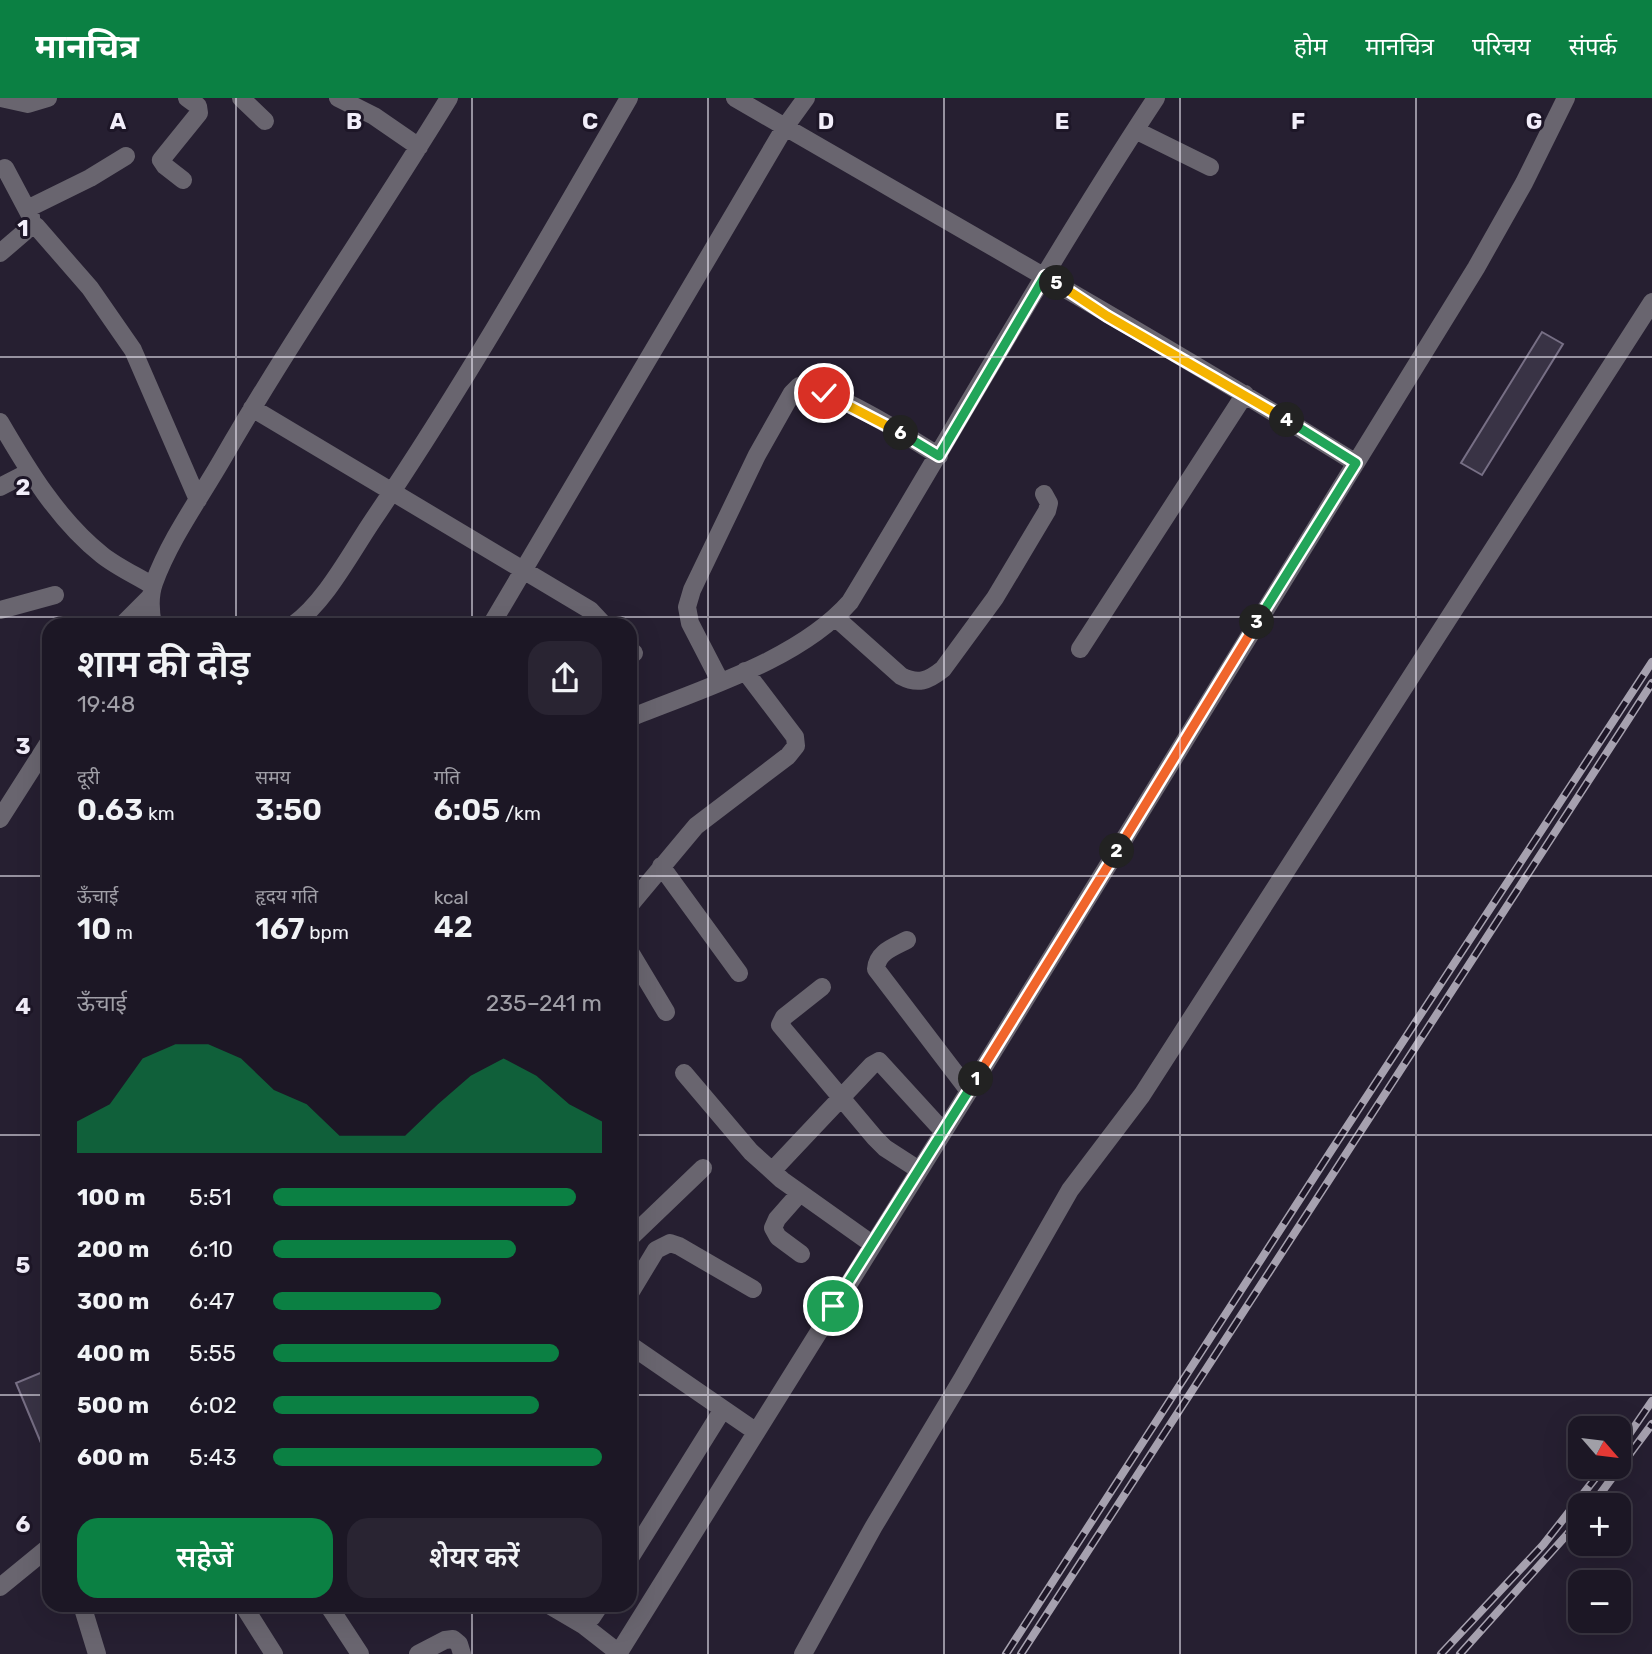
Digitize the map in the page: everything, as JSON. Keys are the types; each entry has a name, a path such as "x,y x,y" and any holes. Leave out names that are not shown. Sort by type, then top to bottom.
{"street":[{"path":"1,98 28,104 48,98"},
{"path":"183,180 161,160 199,113 198,106 187,98"},
{"path":"241,98 265,121"},
{"path":"338,98 374,116 419,147"},
{"path":"128,618 152,591 163,562 252,408 449,98"},
{"path":"300,618 320,599 392,492 629,98"},
{"path":"735,98 1045,276 1107,316 1245,394 1356,463"},
{"path":"495,618 785,127 806,98"},
{"path":"637,715 745,671 808,639 836,618 850,602 1090,199 1156,98"},
{"path":"561,1612 583,1625 619,1653 1476,268 1524,183 1566,98"},
{"path":"1135,130 1209,167"},
{"path":"27,209 90,178 126,156"},
{"path":"5,168 36,226 90,288 134,350 198,500"},
{"path":"0,253 28,229 36,226"},
{"path":"803,1654 874,1526 1070,1190 1142,1095 1652,302"},
{"path":"720,681 690,623 687,607 692,590 757,455 792,393 799,386 824,393 902,433 939,456"},
{"path":"1080,649 1245,394"},
{"path":"252,408 590,611 597,618"},
{"path":"0,422 29,472 69,524 103,555 152,591"},
{"path":"0,486 29,472"},
{"path":"836,618 901,676 912,682 932,678 943,668 995,598 1047,512 1049,503 1044,494"},
{"path":"152,591 153,618"},
{"path":"0,610 55,595"},
{"path":"637,896 696,826 788,756 796,746 795,737 745,671"},
{"path":"0,819 42,753"},
{"path":"661,866 739,973"},
{"path":"907,940 878,957 876,969 969,1091"},
{"path":"637,964 666,1012"},
{"path":"822,987 784,1017 780,1025 865,1128 885,1148 919,1170"},
{"path":"772,1171 875,1062 879,1061 943,1131"},
{"path":"684,1073 751,1152 799,1194 872,1244"},
{"path":"637,1231 703,1168"},
{"path":"799,1194 773,1227 778,1237 801,1254"},
{"path":"637,1282 656,1251 670,1243 753,1289"},
{"path":"637,1350 755,1432"},
{"path":"637,1535 723,1409"},
{"path":"0,1587 42,1553"},
{"path":"84,1612 97,1654"},
{"path":"247,1612 274,1654"},
{"path":"333,1612 360,1654"},
{"path":"583,1625 596,1612"},
{"path":"418,1654 445,1640 453,1639 459,1644 462,1654"}],"building":[{"path":"1542,332 1563,344 1482,475 1461,463"},
{"path":"42,1372 42,1445 16,1383"}],"railway":[{"path":"1006,1654 1331,1151 1652,662"},
{"path":"1021,1654 1652,683"},
{"path":"1631,1432 1652,1401"},
{"path":"1601,1493 1652,1424"},
{"path":"1441,1654 1543,1545 1595,1479"},
{"path":"1460,1654 1568,1533"}],"route":[{"path":"824,393 902,433 939,456 1045,276 1107,316 1245,394 1356,463 969,1091 833,1306"}]}
